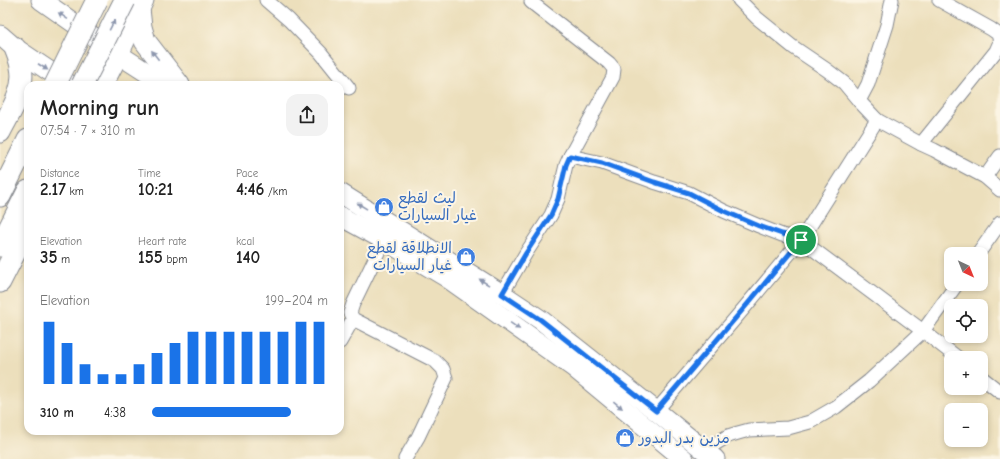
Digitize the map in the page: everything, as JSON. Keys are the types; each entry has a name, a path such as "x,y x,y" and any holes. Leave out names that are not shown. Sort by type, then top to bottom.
{"main road":[{"path":"41,0 118,54 160,81"},
{"path":"57,81 98,0"},
{"path":"104,81 118,54 136,3"},
{"path":"85,81 136,3"},
{"path":"136,3 145,41 176,81"},
{"path":"7,42 64,81"},
{"path":"0,132 20,91 23,78 21,66 7,42"},
{"path":"0,196 24,148"},
{"path":"344,195 541,320 710,455"},
{"path":"0,246 24,199"},
{"path":"344,218 446,277 573,367 684,459"},
{"path":"0,282 24,234"}],"street":[{"path":"266,0 289,20 321,53 343,81"},
{"path":"739,0 756,18 793,47 844,83 877,120 985,177 1000,190"},
{"path":"859,101 868,84 873,70 887,25 892,0"},
{"path":"921,144 996,51 1000,42 998,34 991,29 940,0"},
{"path":"502,294 526,253 551,215 558,199 566,165 613,76 614,70 609,63 531,2"},
{"path":"344,82 349,88"},
{"path":"656,411 801,240 877,120"},
{"path":"570,156 602,163 689,193 724,211 759,226 801,240 949,351"},
{"path":"985,177 1000,156"},
{"path":"983,247 1000,223"},
{"path":"384,240 350,313 353,319 435,361 444,369 446,378 418,437 404,459"},
{"path":"710,455 728,436 738,432 788,428 810,422 836,406 869,381 923,331 952,291"},
{"path":"344,335 353,319"},
{"path":"988,383 1000,392"}],"place":[{"name":"ليث لقطع غيار السيارات","path":"384,207"},
{"name":"الانطلاقة لقطع غيار السيارات","path":"466,257"},
{"name":"مزين بدر البدور","path":"625,438"}],"route":[{"path":"570,156 602,163 689,193 724,211 759,226 801,240 656,411 541,320 502,294 526,253 551,215 558,199 566,165 570,156"}]}
